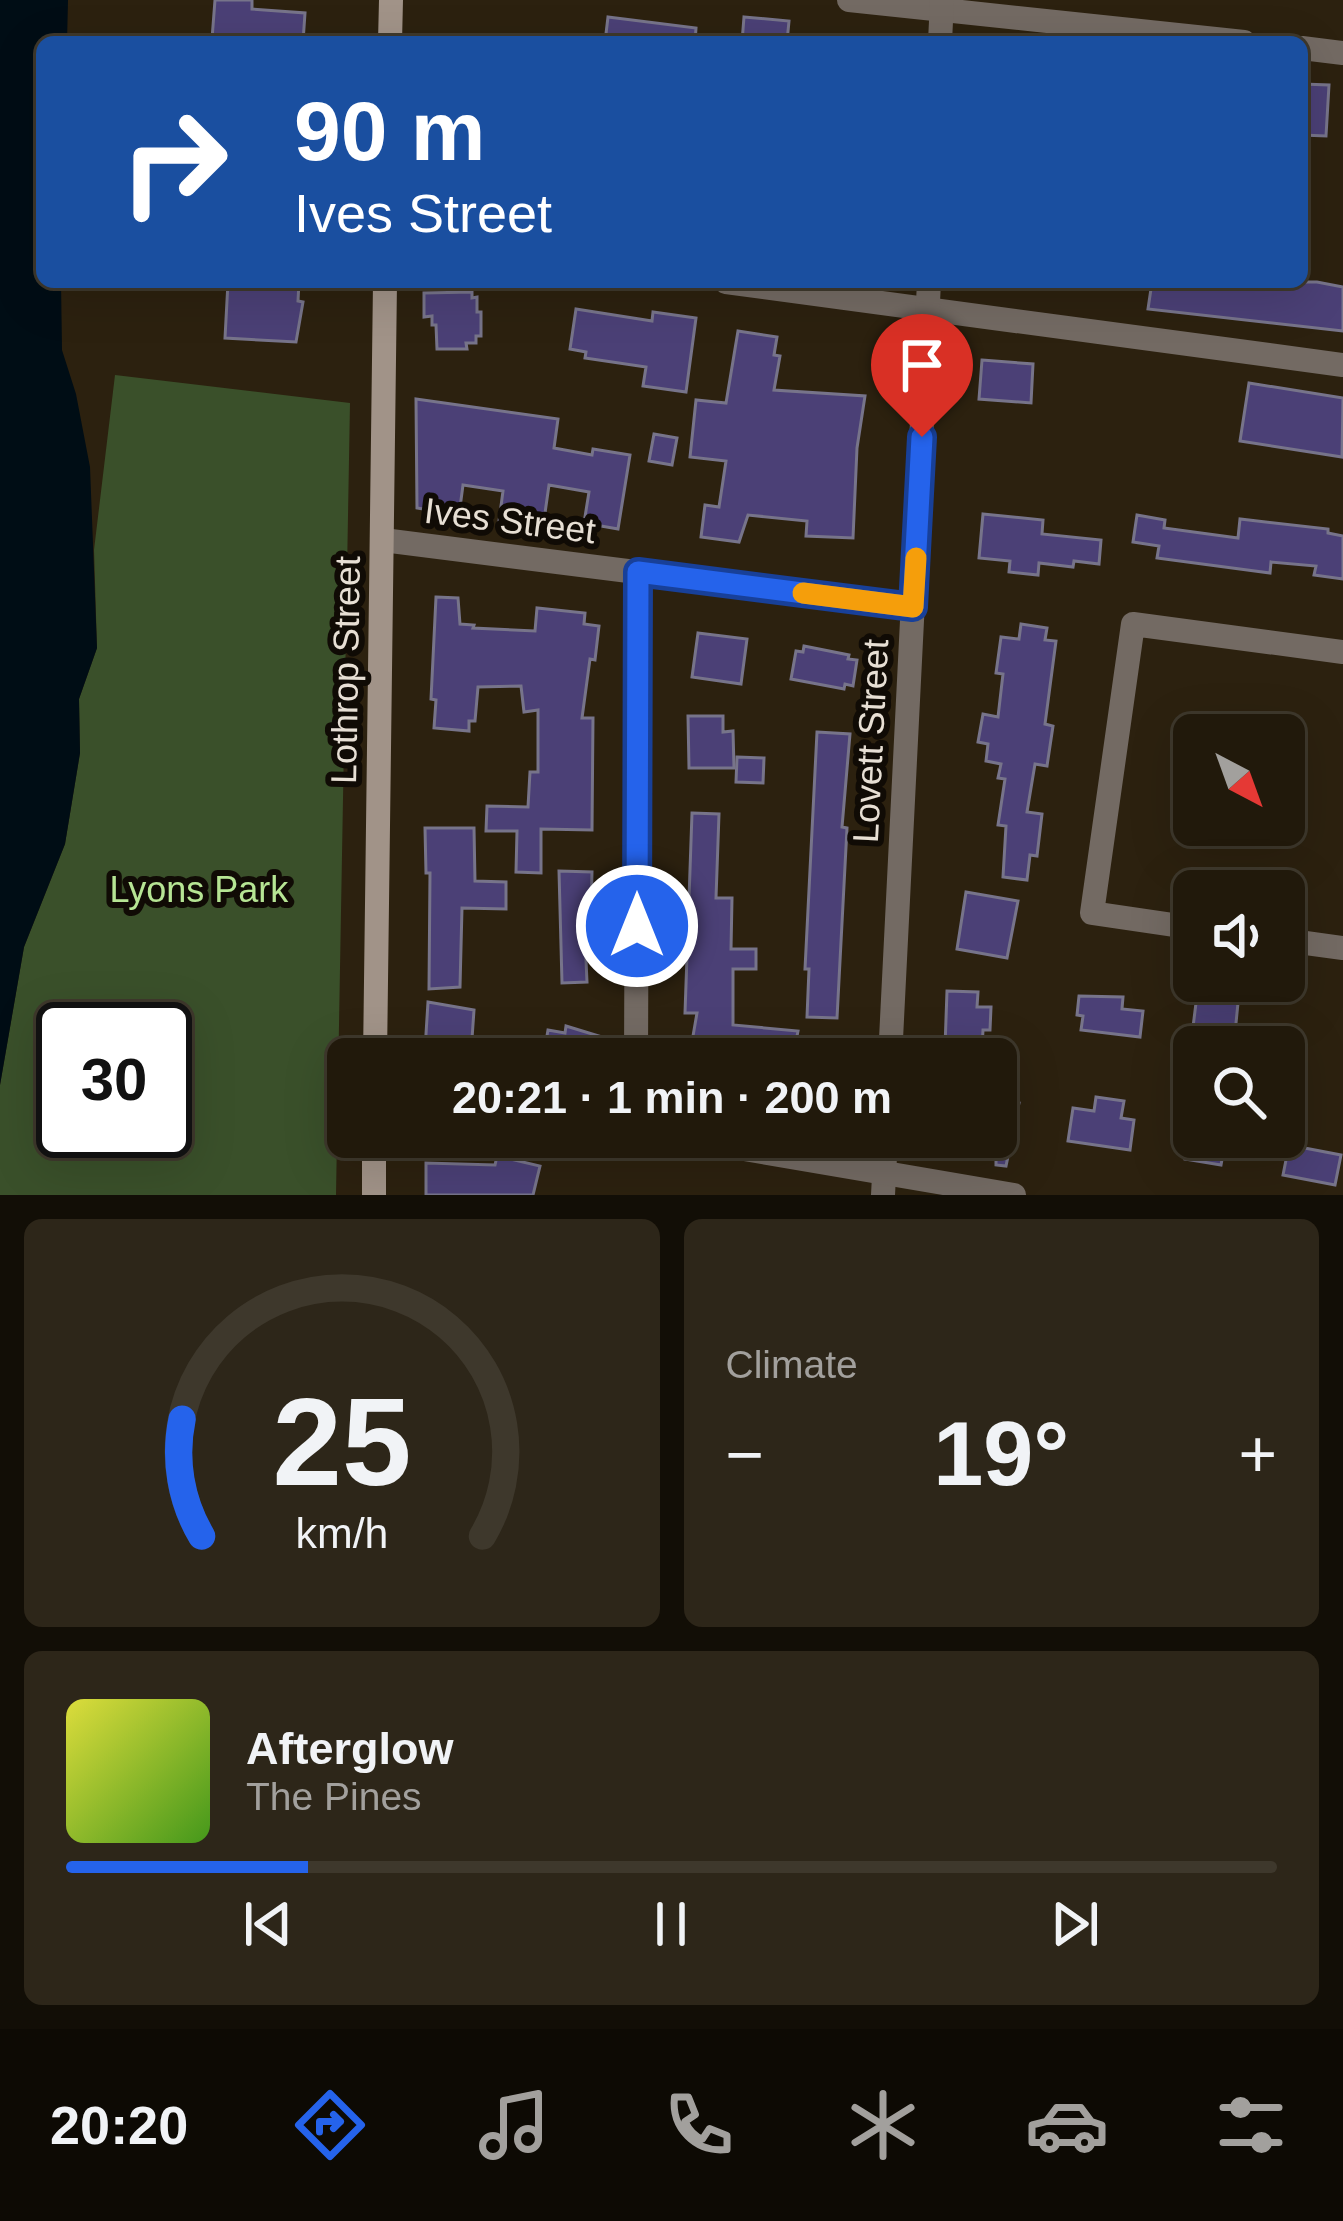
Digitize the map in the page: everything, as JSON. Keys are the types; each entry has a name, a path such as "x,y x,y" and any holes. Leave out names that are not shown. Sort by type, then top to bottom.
{"main road":[{"path":"390,36 391,0"},
{"name":"Lothrop Street","path":"375,1038 385,288"},
{"path":"374,1158 374,1195"}],"street":[{"path":"849,0 942,4 1196,36"},
{"path":"940,36 942,4"},
{"path":"1308,49 1343,53"},
{"path":"771,288 1343,365"},
{"name":"Lovett Street","path":"891,1038 929,288"},
{"name":"Ives Street","path":"383,540 913,607"},
{"path":"636,1038 638,572"},
{"path":"1173,925 1092,914 1133,624 1343,652"},
{"path":"1305,943 1343,948"},
{"path":"768,1158 884,1184 1014,1195"}],"green space":[{"name":"Lyons Park","path":"115,375 350,403 339,1038 327,1038 327,1158 337,1158 336,1195 0,1195 0,1085 24,947 65,844 80,753 79,699 97,648 94,550"}],"shaded area":[{"path":"0,0 68,0 67,36 36,36 36,288 61,288 62,350 90,467 97,648 79,699 80,753 65,844 24,947 0,1085"}],"building":[{"path":"215,0 252,0 252,9 305,13 303,36 212,36"},
{"path":"608,17 696,28 695,36 606,36"},
{"path":"744,17 789,21 788,36 742,36"},
{"path":"1308,84 1329,85 1326,136 1308,135"},
{"path":"1308,282 1317,282 1343,287 1343,331 1148,309 1151,288 1308,288"},
{"path":"228,288 299,288 298,301 303,302 296,342 225,338"},
{"path":"472,292 472,298 477,297 477,312 481,312 481,336 476,336 476,343 466,343 467,349 437,349 436,325 432,325 432,316 424,317 424,293"},
{"path":"576,309 652,321 653,312 696,318 686,392 643,386 646,367 585,358 586,352 570,349"},
{"path":"738,331 777,337 774,355 780,356 774,390 865,396 853,538 806,536 807,521 748,515 739,542 701,537 705,505 719,507 726,461 690,457 696,400 726,403"},
{"path":"982,360 1033,364 1031,403 979,399"},
{"path":"1249,383 1343,398 1342,457 1240,441"},
{"path":"416,399 558,419 554,448 630,455 618,529 584,523 589,492 549,485 543,527 499,521 503,491 463,485 459,515 417,508"},
{"path":"654,434 677,438 672,465 649,461"},
{"path":"983,514 1043,520 1042,534 1101,540 1099,564 1039,563 1038,575 1009,572 1010,561 979,558"},
{"path":"1137,515 1165,520 1164,528 1238,538 1240,519 1328,529 1328,533 1343,536 1343,579 1314,575 1316,566 1271,562 1270,573 1157,558 1159,546 1133,542"},
{"path":"436,597 458,598 460,624 473,628 535,631 537,608 585,613 584,624 599,626 582,718 593,718 592,830 541,829 541,873 516,872 517,831 486,831 487,806 528,807 530,772 538,772 538,710 524,712 521,686 478,687 475,721 469,721 469,731 434,728"},
{"path":"1021,624 1047,628 1045,640 1056,641 1045,724 1053,726 1047,766 1035,764 1027,812 1042,814 1037,856 1030,855 1027,880 1003,877 1006,826 998,825 1005,779 998,778 1001,764 986,761 988,744 978,742 983,714 998,717 1003,674 996,673 1001,637 1019,639"},
{"path":"698,633 747,639 741,684 692,677"},
{"path":"804,646 857,660 853,686 845,684 844,689 791,679 796,651 803,652"},
{"path":"688,716 723,716 723,732 733,731 734,768 689,768"},
{"path":"817,732 850,734 842,827 847,828 837,1018 807,1017 809,969 805,969"},
{"path":"737,757 764,758 763,783 736,782"},
{"path":"692,813 719,814 716,898 732,898 731,949 756,949 756,969 733,969 733,1025 798,1031 797,1038 693,1038 697,1013 685,1013"},
{"path":"425,828 474,828 475,881 506,882 506,909 462,908 460,987 429,989 430,873 426,873"},
{"path":"559,871 592,872 591,915 584,915 587,982 562,983"},
{"path":"966,892 1018,901 1007,958 957,949"},
{"path":"947,991 978,992 977,1007 991,1007 990,1030 983,1030 983,1038 945,1038"},
{"path":"1079,996 1123,997 1122,1009 1143,1011 1140,1037 1081,1030"},
{"path":"428,1002 474,1010 472,1038 426,1038"},
{"path":"1196,1002 1238,1003 1236,1026 1193,1026"},
{"path":"566,1026 599,1036 547,1038 548,1030 565,1033"},
{"path":"1096,1097 1124,1101 1121,1118 1134,1120 1130,1150 1068,1141 1073,1108 1094,1111"},
{"path":"1305,1148 1341,1155 1335,1185 1283,1175 1286,1158 1305,1158"},
{"path":"497,1158 506,1158 540,1166 533,1195 426,1195 426,1163 495,1165"},
{"path":"1185,1158 1222,1158 1221,1165"}],"slow traffic":[{"path":"803,593 913,607 916,558"}],"route":[{"path":"637,926 638,572 913,607 922,437"}]}
